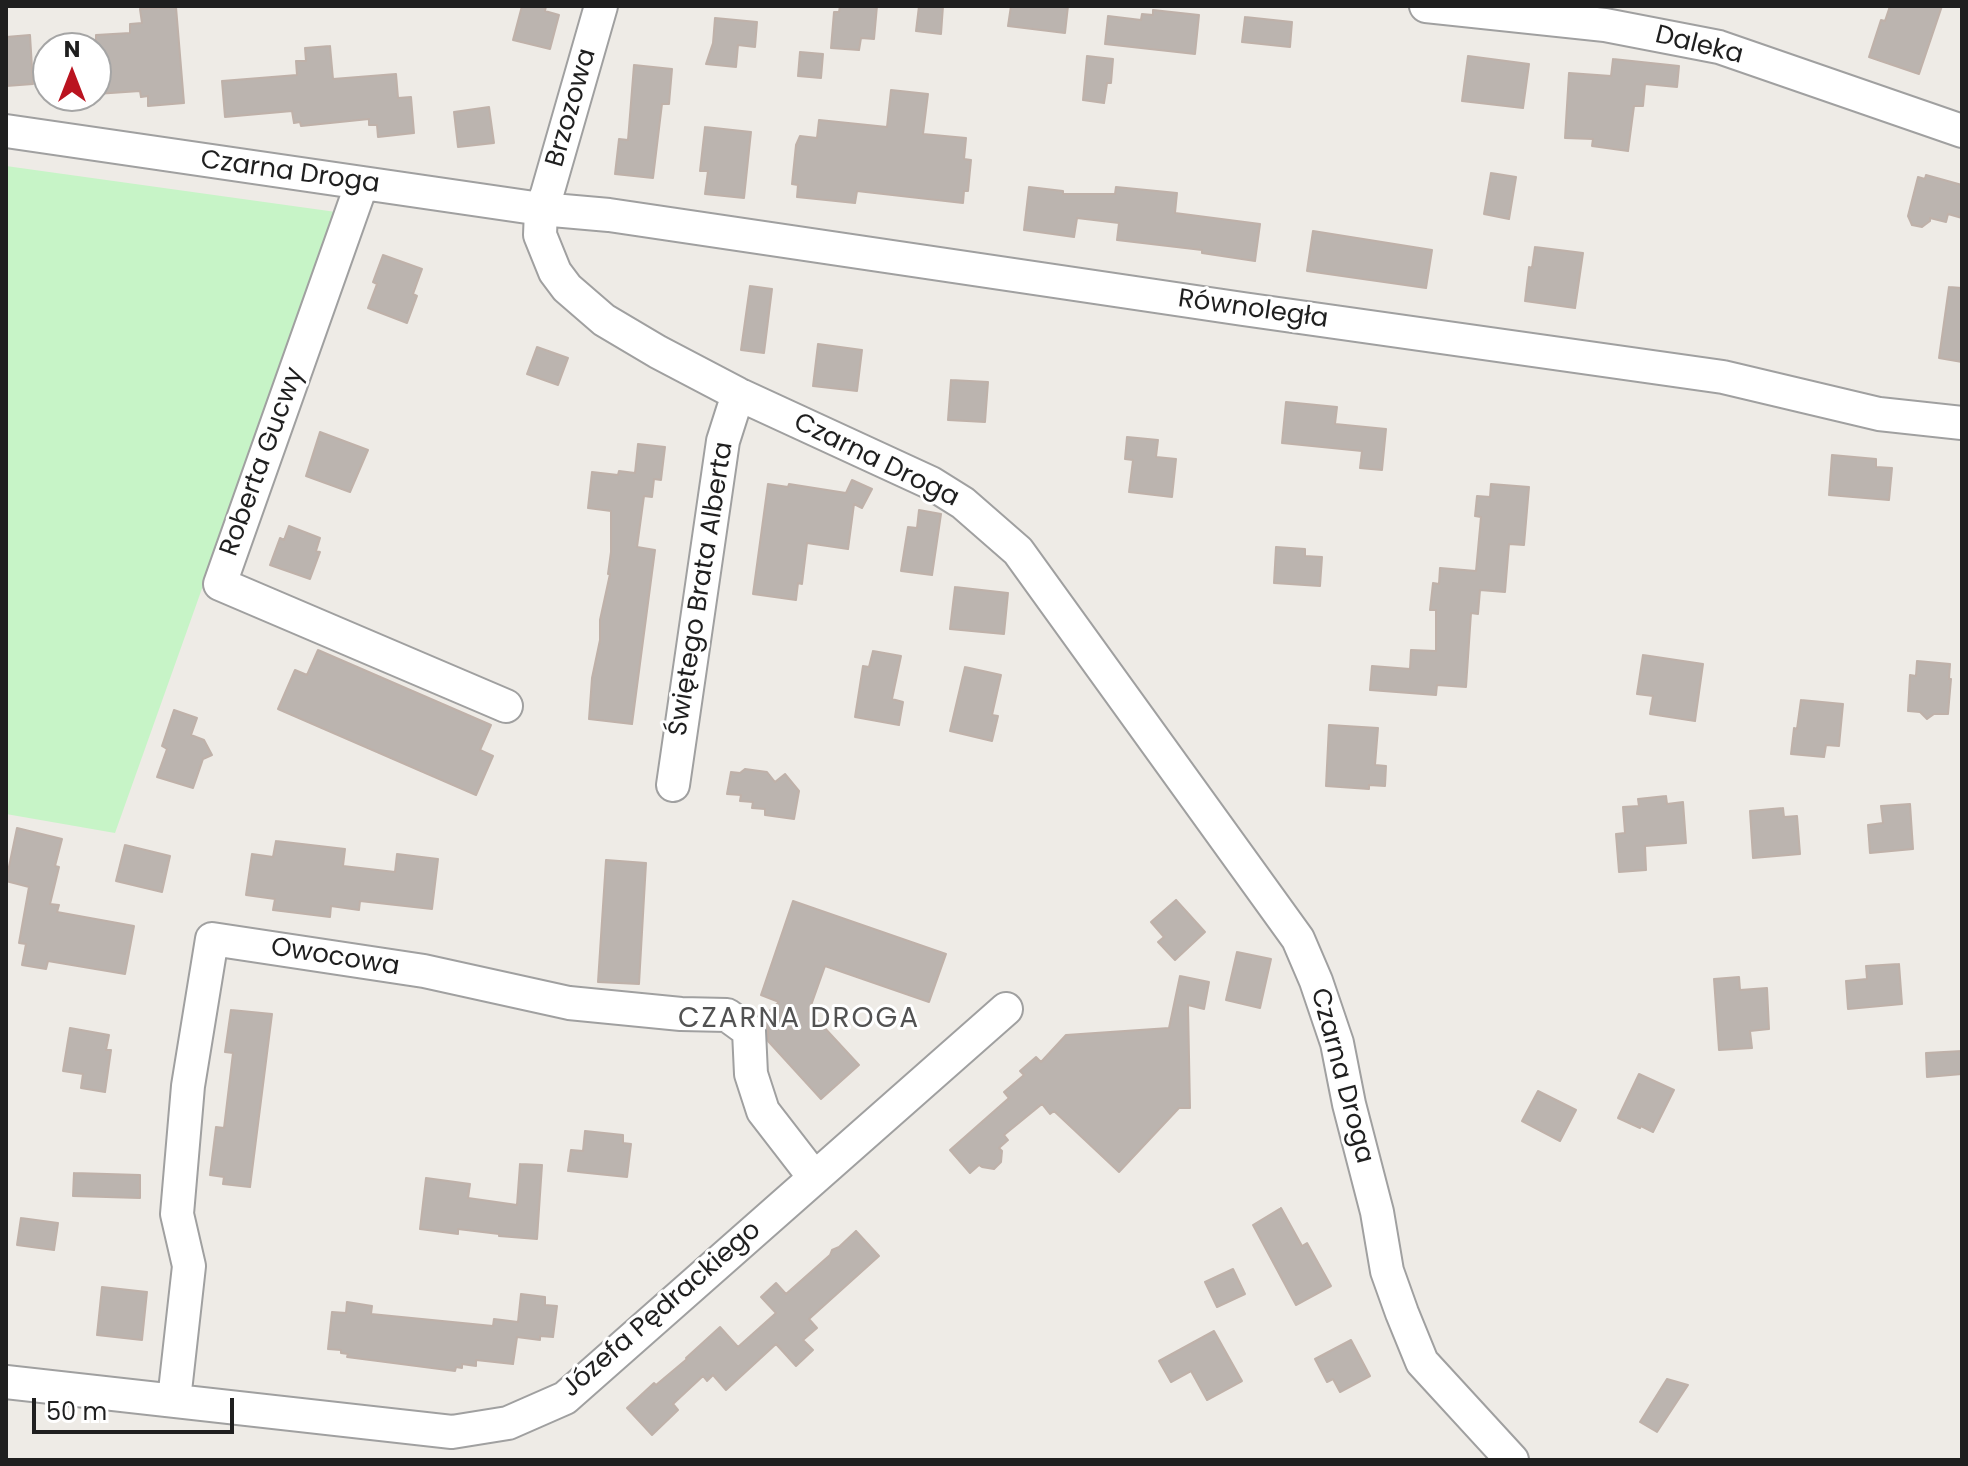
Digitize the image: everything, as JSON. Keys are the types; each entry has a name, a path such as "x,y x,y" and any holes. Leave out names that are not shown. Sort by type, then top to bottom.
{"street":[{"name":"Brzozowa","path":"541,209 601,6"},
{"name":"Daleka","path":"1426,6 1605,25 1719,47 1962,131"},
{"name":"Czarna Droga","path":"6,131 541,209 540,235 555,272 567,288 604,320 738,394 931,483 963,503 1018,551 1298,939 1337,1043 1349,1104 1370,1182 1387,1271 1422,1362 1512,1460"},
{"name":"Roberta Gucwy","path":"362,183 220,584 506,706"},
{"name":"Równoległa","path":"541,209 609,215 1723,377 1879,414 1962,423"},
{"name":"Świętego Brata Alberta","path":"673,785 723,441 738,394"},
{"name":"Owocowa","path":"174,1400 189,1266 177,1214 188,1086 212,939 424,971 569,1003 681,1014 727,1015 749,1031 751,1074 763,1111 814,1177"},
{"name":"Józefa Pędrackiego","path":"6,1382 452,1432 508,1423 565,1398 1006,1009"}],"green space":[{"path":"6,166 336,212 115,833 6,814"}],"building":[{"path":"522,6 546,6 545,11 559,15 550,49 513,40"},
{"path":"840,6 877,6 874,39 861,38 859,50 831,48 834,12 839,12"},
{"path":"919,6 943,6 941,34 916,31"},
{"path":"1011,6 1068,6 1065,33 1008,26"},
{"path":"1890,6 1942,6 1919,74 1869,57 1881,20 1885,21"},
{"path":"176,7 184,103 148,106 148,96 141,97 140,91 112,93 112,34 130,33 130,24 142,23 140,9"},
{"path":"1153,10 1199,15 1195,54 1105,44 1108,16 1141,20 1142,14 1153,15"},
{"path":"1245,17 1292,22 1290,47 1242,42"},
{"path":"715,18 757,22 755,47 738,45 736,67 706,64 713,43"},
{"path":"30,35 32,84 6,86 6,37"},
{"path":"330,46 333,79 396,74 398,98 411,97 414,133 378,137 377,125 369,125 369,119 301,126 300,122 294,123 292,111 225,117 222,81 297,75 296,61 306,61 305,48"},
{"path":"800,52 823,54 821,78 798,76"},
{"path":"1087,56 1113,59 1111,83 1107,83 1104,103 1083,100"},
{"path":"1468,56 1529,64 1523,108 1462,101"},
{"path":"1613,59 1679,66 1677,87 1645,84 1643,106 1634,106 1628,151 1592,146 1593,139 1565,138 1569,73 1611,76"},
{"path":"634,65 672,69 669,104 662,104 653,178 615,174 619,139 628,140"},
{"path":"891,90 928,94 923,134 966,138 964,159 971,160 968,191 964,191 963,203 857,191 855,203 797,197 798,185 792,184 796,145 800,136 817,138 819,120 887,127"},
{"path":"489,107 494,143 458,147 454,112"},
{"path":"705,127 751,132 744,198 705,194 708,171 700,171"},
{"path":"1491,173 1516,177 1509,219 1484,214"},
{"path":"1926,175 1962,185 1962,218 1948,214 1946,222 1930,218 1922,227 1912,225 1908,216 1918,177 1925,179"},
{"path":"1029,187 1063,191 1063,194 1115,194 1116,187 1177,193 1175,213 1260,224 1255,261 1202,253 1202,250 1117,240 1119,223 1077,218 1074,237 1024,230"},
{"path":"1313,231 1432,250 1426,288 1307,271"},
{"path":"1535,247 1583,253 1575,308 1525,301"},
{"path":"383,255 422,269 413,294 417,296 407,323 368,308"},
{"path":"750,286 772,289 764,353 741,350"},
{"path":"1949,287 1962,288 1962,362 1939,358"},
{"path":"818,344 862,350 857,391 813,386"},
{"path":"537,347 568,358 558,385 527,374"},
{"path":"951,380 988,382 985,422 948,420"},
{"path":"1286,402 1337,407 1335,424 1386,429 1382,470 1360,468 1362,451 1282,443"},
{"path":"320,432 368,450 350,492 306,476"},
{"path":"1127,437 1158,440 1156,457 1176,459 1172,497 1129,492 1133,460 1125,459"},
{"path":"638,444 665,447 661,480 654,479 652,497 644,496 637,547 655,550 632,724 589,719 600,620 610,574 611,511 588,508 592,472 635,473"},
{"path":"1832,455 1876,459 1876,467 1892,468 1889,500 1829,495"},
{"path":"852,480 872,489 862,508 854,504 848,549 807,543 802,584 798,583 796,600 753,594 768,484 788,487 789,484 846,493"},
{"path":"1491,484 1529,487 1524,545 1509,544 1505,592 1480,590 1478,614 1471,613 1466,687 1437,685 1436,695 1370,690 1372,666 1410,669 1411,650 1436,651 1436,610 1430,610 1433,583 1439,584 1440,568 1476,571 1481,517 1475,516 1477,496 1490,497"},
{"path":"919,510 941,514 932,575 901,571 908,527 917,528"},
{"path":"289,526 320,538 316,551 320,552 310,579 270,565 280,538 284,540"},
{"path":"1276,547 1305,549 1305,556 1322,557 1320,586 1274,583"},
{"path":"955,587 1008,593 1004,634 950,629"},
{"path":"318,650 491,725 480,750 493,756 476,795 278,709 295,670 307,675"},
{"path":"873,651 901,656 892,699 903,702 899,725 855,717 863,666 869,667"},
{"path":"1643,655 1703,664 1695,721 1650,714 1653,696 1637,694"},
{"path":"1917,661 1950,664 1948,714 1934,714 1927,719 1920,712 1908,711 1910,675 1916,676"},
{"path":"965,667 1001,675 992,715 998,716 992,741 950,731"},
{"path":"1801,700 1843,704 1839,746 1826,745 1824,757 1791,754"},
{"path":"174,710 197,718 191,735 204,740 212,755 203,759 193,788 157,777 167,749 162,746"},
{"path":"1329,725 1378,728 1375,765 1386,766 1385,786 1369,785 1369,789 1326,786"},
{"path":"745,769 767,772 775,782 785,774 799,791 794,819 765,815 765,809 752,808 753,802 740,801 741,795 727,794 731,772 740,773"},
{"path":"1666,796 1667,804 1683,802 1686,843 1645,846 1646,870 1619,872 1616,834 1625,833 1623,807 1639,806 1638,799"},
{"path":"1910,804 1913,849 1870,853 1868,825 1883,823 1881,806"},
{"path":"1783,808 1784,817 1797,816 1800,854 1753,858 1750,811"},
{"path":"17,828 62,839 50,904 59,905 57,912 134,926 125,974 48,961 46,969 22,965 26,944 19,943 29,887 6,881"},
{"path":"276,841 345,849 343,866 395,872 397,854 438,859 432,909 360,901 359,910 331,906 330,917 273,910 275,899 246,895 252,854 273,857"},
{"path":"125,845 170,856 162,892 116,881"},
{"path":"606,860 646,863 639,984 598,982"},
{"path":"1176,900 1205,932 1175,960 1158,942 1164,937 1151,922"},
{"path":"793,901 946,954 929,1002 825,966 809,1011 859,1065 821,1099 768,1041 768,1029 762,1018 779,1002 761,995"},
{"path":"1237,952 1271,959 1260,1008 1226,1000"},
{"path":"1899,964 1902,1004 1848,1009 1846,981 1867,979 1866,966"},
{"path":"1180,976 1209,982 1204,1009 1188,1005 1190,1108 1179,1108 1119,1172 1054,1111 1050,1114 1042,1104 1004,1135 1008,1140 999,1148 1002,1151 1001,1162 994,1169 979,1165 970,1173 950,1150 1009,1098 1004,1092 1024,1075 1020,1071 1036,1057 1041,1062 1066,1035 1169,1028"},
{"path":"1739,977 1740,990 1767,988 1769,1029 1750,1031 1752,1048 1719,1050 1714,979"},
{"path":"231,1010 272,1014 250,1187 223,1184 224,1177 210,1175 216,1127 224,1128 233,1053 225,1052"},
{"path":"70,1028 109,1035 106,1050 111,1050 105,1092 81,1088 83,1074 63,1071"},
{"path":"1962,1051 1962,1074 1927,1077 1926,1053"},
{"path":"1639,1074 1674,1090 1653,1132 1618,1118"},
{"path":"1538,1091 1576,1110 1560,1141 1522,1121"},
{"path":"585,1131 623,1135 623,1143 631,1144 627,1177 568,1171 571,1150 583,1151"},
{"path":"520,1164 542,1165 537,1239 458,1229 458,1234 420,1229 426,1178 470,1184 468,1198 517,1205"},
{"path":"74,1173 140,1175 140,1198 73,1196"},
{"path":"1281,1208 1302,1246 1307,1243 1331,1286 1296,1305 1253,1225"},
{"path":"21,1218 58,1223 54,1250 17,1245"},
{"path":"856,1231 879,1256 809,1319 817,1328 803,1340 813,1350 796,1366 776,1344 726,1390 713,1375 707,1381 703,1376 673,1404 678,1410 652,1435 627,1408 687,1359 720,1327 738,1347 776,1313 761,1297 776,1283 786,1294"},
{"path":"1233,1269 1245,1294 1217,1307 1205,1282"},
{"path":"102,1287 147,1292 142,1340 97,1335"},
{"path":"521,1294 545,1297 545,1305 557,1306 553,1337 540,1336 540,1340 517,1337 513,1364 476,1360 476,1366 462,1364 462,1368 456,1367 455,1371 347,1357 348,1354 341,1353 341,1350 328,1349 332,1312 346,1313 347,1302 372,1306 371,1314 493,1326 494,1319 518,1322"},
{"path":"1214,1331 1242,1381 1207,1400 1191,1371 1171,1382 1159,1361"},
{"path":"1351,1340 1370,1376 1340,1392 1333,1379 1327,1382 1315,1359"},
{"path":"1667,1379 1688,1385 1657,1432 1640,1422"}],"district":[{"name":"CZARNA DROGA","path":"799,1020"}]}
